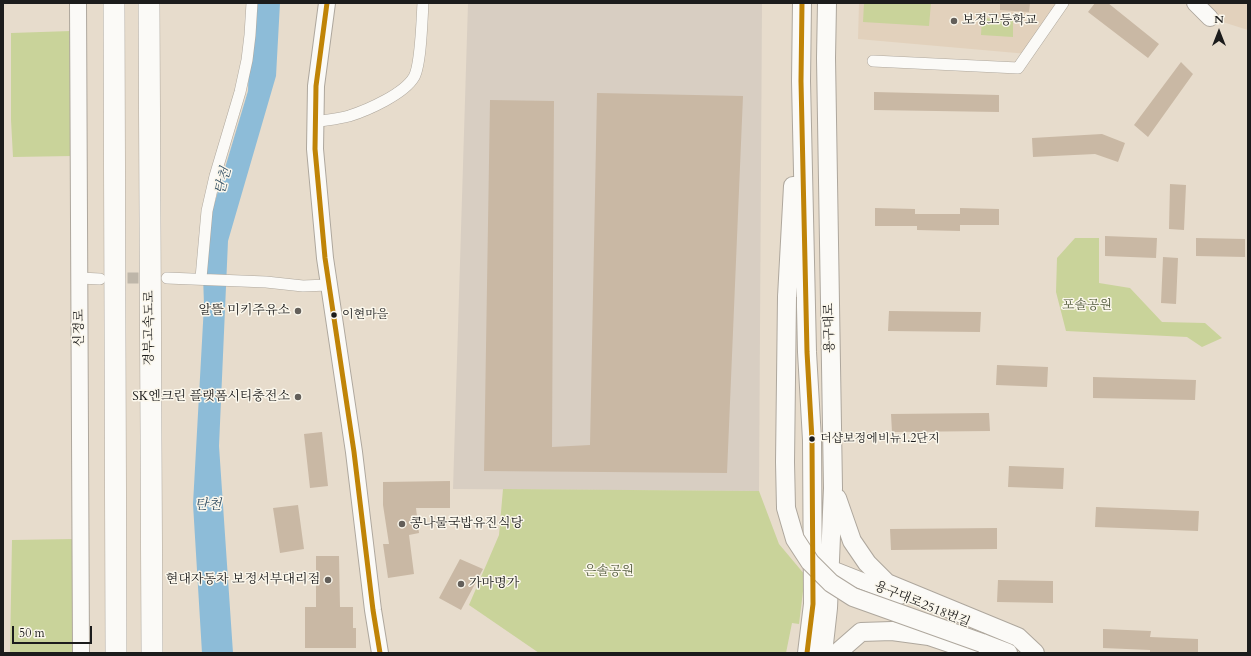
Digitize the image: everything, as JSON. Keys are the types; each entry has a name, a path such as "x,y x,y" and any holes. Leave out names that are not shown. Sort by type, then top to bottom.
{"highway":[{"path":"114,3 116,653"},
{"name":"경부고속도로","path":"149,3 152,653"}],"main road":[{"name":"용구대로","path":"802,3 801,82 807,352 812,440 813,604 807,653"},
{"name":"용구대로","path":"823,653 828,608 833,488 826,58 827,3"},
{"path":"801,82 792,194 787,297 786,357 786,508 795,539 810,562 831,583 853,597 980,648"},
{"path":"812,440 824,460 825,518 829,520 832,518"},
{"path":"833,488 852,541 867,563 887,583 1018,638 1035,653"},
{"path":"810,628 814,623 818,622 822,628 817,653"},
{"path":"837,653 861,632 892,631 930,636 1008,653"}],"street":[{"name":"신정로","path":"78,3 81,653"},
{"path":"204,279 207,210 215,176 234,114 247,60 252,3"},
{"path":"327,3 316,86 315,149 328,284 354,452 373,610 380,653"},
{"path":"315,122 348,116 375,106 403,89 415,76 423,3"},
{"path":"873,61 1018,68 1063,3"},
{"path":"1195,3 1210,18"},
{"path":"80,278 100,278"},
{"path":"167,278 266,282 304,286 328,284"},
{"name":"용구대로2518번길","path":"812,560 1009,640 1032,653"}],"shaded area":[{"path":"468,3 762,3 759,491 453,489"},
{"name":"보정고등학교","path":"859,3 1063,3 1028,54 858,39"},
{"path":"1195,3 1248,3 1248,30 1210,18"}],"green space":[{"path":"864,3 931,3 929,26 863,22"},
{"path":"982,18 1013,20 1013,37 981,35"},
{"path":"71,31 72,156 13,157 11,120 11,33"},
{"name":"포솔공원","path":"1075,238 1099,238 1099,283 1130,288 1162,322 1205,323 1222,338 1202,347 1187,337 1066,331 1056,292 1057,258"},
{"name":"은솔공원","path":"503,489 759,491 779,544 805,575 799,624 792,623 786,653 539,653 469,605 499,535"},
{"path":"74,539 76,653 10,653 12,540"}],"water":[{"name":"탄천","path":"251,3 280,3 276,76 228,241 219,446 233,653 202,653 193,504 204,305 202,245 248,91"}],"building":[{"path":"1000,3 1030,3 1029,12 1000,10"},
{"path":"1095,3 1108,3 1159,44 1148,58 1088,12"},
{"path":"1181,62 1193,74 1148,137 1134,125"},
{"path":"874,92 999,95 999,112 874,110"},
{"path":"597,93 743,96 727,473 484,471 490,100 554,101 552,447 590,445"},
{"path":"1102,134 1125,143 1118,162 1095,154 1033,157 1032,138"},
{"path":"1170,184 1186,185 1184,230 1169,229"},
{"path":"875,208 915,209 915,214 960,214 960,208 999,209 999,225 960,225 960,231 917,230 917,226 875,226"},
{"path":"1105,236 1157,238 1156,258 1105,256"},
{"path":"1196,238 1245,239 1245,257 1196,256"},
{"path":"1163,257 1178,258 1176,304 1161,303"},
{"path":"889,311 981,312 980,332 888,331"},
{"path":"997,365 1048,367 1047,387 996,385"},
{"path":"1093,377 1196,380 1195,400 1093,398"},
{"path":"989,413 990,431 892,432 891,414"},
{"path":"322,432 328,486 310,488 304,434"},
{"path":"1009,466 1064,468 1063,489 1008,487"},
{"path":"450,481 450,508 416,508 419,533 409,535 414,574 388,578 383,544 389,544 383,505 383,482"},
{"path":"298,505 304,549 280,553 273,508"},
{"path":"1096,507 1199,511 1198,531 1095,527"},
{"path":"997,528 997,549 891,550 890,529"},
{"path":"316,556 339,556 340,607 353,607 353,628 356,628 356,648 305,648 305,607 316,607"},
{"name":"가마명가","path":"460,559 483,569 461,610 439,598"},
{"path":"998,580 1053,581 1053,603 997,602"},
{"path":"1103,629 1151,631 1150,637 1198,639 1198,653 1150,653 1150,650 1103,648"}],"tunnel":[{"path":"111,278 154,278"}],"transit line":[{"path":"327,3 316,86 315,149 325,258 354,452 373,610 380,653"},
{"path":"802,3 801,81 807,352 812,440 813,604 807,653"}],"place":[{"name":"보정고등학교","path":"954,21"},
{"name":"알뜰 미키주유소","path":"298,311"},
{"name":"이현마을","path":"334,315"},
{"name":"SK엔크린 플랫폼시티충전소","path":"298,397"},
{"name":"더샵보정에비뉴1.2단지","path":"812,439"},
{"name":"콩나물국밥유진식당","path":"402,524"},
{"name":"현대자동차 보정서부대리점","path":"328,580"},
{"name":"가마명가","path":"461,584"}]}
